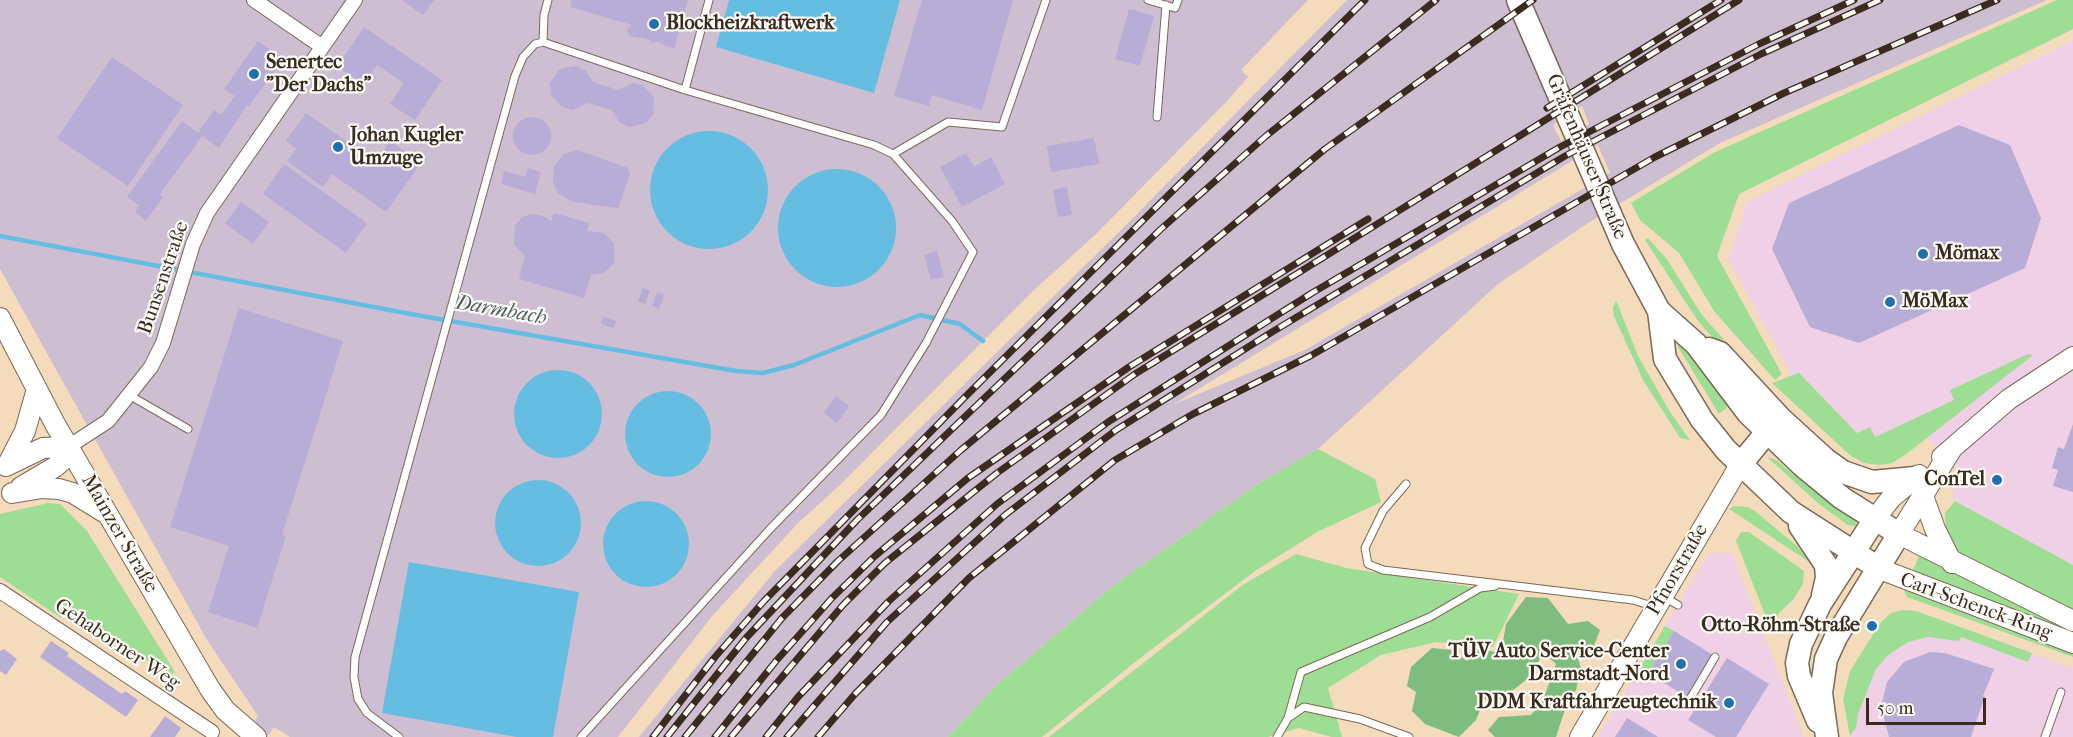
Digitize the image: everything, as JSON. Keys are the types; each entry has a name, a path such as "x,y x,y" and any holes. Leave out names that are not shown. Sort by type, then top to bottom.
{"main road":[{"name":"Gräfenhäuser Straße","path":"1518,0 1623,244 1659,311 1696,344 1748,413 1803,466 1899,534"},
{"name":"Gräfenhäuser Straße","path":"1659,311 1665,359 1702,420 1740,465 1791,512 1853,554 1880,569"},
{"name":"Mainzer Straße","path":"0,318 68,447 204,679 225,710 255,737"},
{"path":"1696,344 1720,353 1781,419 1826,460 1843,472 1872,482 1919,487"},
{"path":"1826,737 1821,693 1826,659 1836,637 1880,569 1899,534 1919,487 1951,450 2009,399 2073,357"},
{"path":"4,467 25,431 37,388"},
{"path":"1740,465 1767,432"},
{"path":"4,467 43,448 68,447 62,461 55,467 6,495"},
{"name":"Pfnorstraße","path":"1580,737 1627,673 1740,465"},
{"path":"1826,737 1803,689 1797,663 1806,631 1820,604 1891,498 1919,487"},
{"path":"1919,487 1935,529 1952,563"},
{"path":"6,495 42,488 59,489 84,499 107,514"},
{"path":"1791,512 1826,565 1826,587 1820,604"},
{"name":"Carl-Schenck-Ring","path":"1899,534 1952,563 2073,621"},
{"name":"Carl-Schenck-Ring","path":"1880,569 2073,643"}],"street":[{"path":"254,0 321,46"},
{"name":"Bunsenstraße","path":"68,447 108,421 151,367 163,344 182,287 193,244 207,213 355,0"},
{"name":"Gehaborner Weg","path":"0,591 211,735"},
{"path":"211,735 225,710"}],"lane":[{"path":"543,42 548,0"},
{"path":"685,90 709,0"},
{"path":"893,154 948,122 1002,127 1046,0"},
{"path":"1149,0 1175,8 1178,0"},
{"path":"1157,117 1166,5"},
{"path":"399,737 367,713 358,699 354,677 355,657 445,338 515,76 523,57 536,44 543,42 685,90 874,145 893,154 952,221 973,252 926,343 881,415 770,529 581,737"},
{"path":"129,395 188,429"},
{"path":"1406,484 1383,511 1365,549 1368,564 1383,570 1666,603"},
{"path":"1277,737 1288,718 1300,672 1336,660 1430,617 1480,588 1508,584"},
{"path":"1690,699 1715,657"},
{"path":"2045,737 2061,692"},
{"path":"1288,718 1304,707 1360,719 1409,737"}],"shaded area":[{"path":"0,0 1308,0 1241,70 1248,77 1227,101 1095,235 1033,291 840,485 799,522 713,615 618,737 290,737 274,727 267,737 246,737 258,716 207,640 0,269"},
{"path":"1347,0 2047,0 1720,143 1588,223 1498,284 1318,449 1261,482 1117,583 998,684 948,737 639,737 774,572 1130,221","holes":["1582,106 1589,124 1561,141 1553,125","1598,145 1610,173 1305,350 1174,404"]},
{"path":"2073,40 2073,565 1955,501 1952,497 1954,488 1964,472 1921,433 1869,451 1796,383 1728,259 1747,202"},
{"path":"1709,553 1732,553 1804,737 1598,737"},
{"path":"1950,624 2073,668 2073,737 1851,737 1848,721 1870,656"}],"green space":[{"path":"2057,0 2073,0 2073,29 1739,194 1717,256 1782,374 1775,380 1714,311 1679,253 1640,220 1631,203 1715,152"},
{"path":"1648,238 1666,258 1702,315 1756,376 1754,384 1698,321 1645,240"},
{"path":"1616,300 1638,356 1670,412 1690,440 1680,438 1643,380 1614,316 1613,308"},
{"path":"1681,341 1731,404 1719,414 1678,347 1677,342"},
{"path":"2028,354 2033,355 1905,455 1892,463 1879,465 1864,463 1851,456 1772,383 1799,373 1857,433 1870,427 1875,437 1954,400 1950,390"},
{"path":"1318,449 1375,479 1381,502 1317,532 1255,571 1135,662 1042,737 948,737 998,684 1117,583 1261,482"},
{"path":"1767,457 1776,460 1825,500 1853,515 1858,527 1848,525 1819,504"},
{"path":"1955,501 2073,565 2073,611 1960,557 1946,539 1945,513"},
{"path":"48,503 60,504 87,531 175,672 169,676 70,607 61,618 0,577 0,514"},
{"path":"1734,506 1748,507 1755,511 1797,546 1811,563 1729,509"},
{"path":"1741,532 1749,532 1804,571 1803,584 1793,600 1779,613 1773,629 1770,627 1736,541"},
{"path":"1296,554 1346,568 1519,594 1493,647 1436,642 1381,655 1328,688 1342,737 1332,737 1299,728 1268,737 1049,737 1244,584"},
{"path":"1920,554 2073,628 2073,633 1911,574"},
{"path":"1904,590 2073,651 2073,657 1907,597"},
{"path":"1526,597 1548,598 1568,624 1588,621 1600,630 1591,654 1578,658 1581,668 1576,690 1568,700 1556,737 1495,737 1488,730 1499,717 1531,715 1543,700 1556,664 1544,653 1527,679 1502,699 1484,700 1476,720 1459,737 1425,724 1412,711 1416,692 1407,686 1411,667 1432,648 1452,650 1467,661 1475,648 1501,653 1506,624"},
{"path":"1903,610 1916,611 2032,653 2028,662 1961,637 1959,641 1928,637 1908,642 1888,655 1876,669 1858,714 1856,728 1850,736 1843,699 1850,671 1881,622 1891,613"},
{"path":"1665,626 1674,631 1648,673 1640,668"}],"water":[{"path":"729,0 900,0 874,93 716,47"},
{"path":"709,131 732,135 751,148 764,167 768,190 764,213 751,232 732,245 709,249 686,245 667,232 654,213 650,190 654,167 667,148 686,135"},
{"path":"837,169 860,173 879,186 892,205 896,228 892,251 879,270 860,283 837,287 814,283 795,270 782,251 778,228 782,205 795,186 814,173"},
{"path":"558,370 575,374 589,383 598,397 602,414 598,431 589,445 575,454 558,458 541,454 527,445 518,431 514,414 518,397 527,383 541,374"},
{"path":"660,391 676,391 699,403 708,417 711,434 708,451 699,465 676,477 660,477 644,470 632,458 625,442 625,426 632,410 644,398"},
{"path":"530,480 546,480 569,492 578,506 581,523 578,540 569,554 546,566 530,566 514,559 502,547 495,531 495,515 502,499 514,487"},
{"path":"646,501 663,504 677,513 686,527 689,544 686,561 677,575 663,584 646,587 629,584 615,575 606,561 603,544 606,527 615,513 629,504"},
{"path":"409,562 579,592 553,737 517,737 382,713"}],"building":[{"path":"402,0 434,0 423,15"},
{"name":"Blockheizkraftwerk","path":"572,0 688,0 674,49 658,42 652,43 648,39 629,36 627,29 632,25 570,7"},
{"path":"922,0 1013,0 982,110 932,95 929,106 894,96"},
{"path":"1129,9 1154,16 1140,66 1115,59"},
{"path":"364,27 442,80 415,120 390,104 404,83 377,65 364,84 337,67"},
{"path":"258,41 283,59 249,106 247,105 219,148 202,136 160,194 163,197 146,221 135,212 139,205 127,197 182,121 198,133 214,110 221,115 235,96 224,89"},
{"path":"112,57 183,105 128,186 57,138"},
{"path":"576,66 586,71 593,82 618,90 632,83 643,85 654,98 653,115 646,123 629,127 619,122 612,110 588,103 573,110 562,107 551,95 550,83 559,69"},
{"path":"306,113 376,162 390,141 421,163 386,212 332,174 323,187 287,161 296,149 286,141"},
{"path":"532,117 539,118 545,123 550,129 550,143 545,149 539,154 532,155 525,154 519,149 514,143 513,136 514,129 519,123 525,118"},
{"path":"1959,125 2010,145 2041,218 2025,268 1859,343 1810,327 1772,249 1789,203"},
{"path":"1094,138 1099,164 1051,172 1047,146"},
{"path":"578,150 628,168 630,174 618,208 573,202 558,193 553,183 554,166 564,154"},
{"path":"966,153 974,167 991,157 1005,184 962,207 940,167"},
{"path":"284,164 367,223 346,253 263,194"},
{"path":"528,168 541,172 535,194 501,184 504,171 525,177"},
{"path":"1067,187 1072,215 1058,217 1053,190"},
{"path":"241,202 269,222 253,244 225,223"},
{"path":"554,213 589,223 587,231 604,233 614,244 614,263 604,273 591,275 584,298 519,279 525,256 514,244 515,226 522,217 533,214 544,216 551,221"},
{"path":"937,251 944,277 931,280 924,255"},
{"path":"643,288 650,290 645,304 638,302"},
{"path":"657,292 664,294 659,309 652,306"},
{"path":"239,308 343,341 282,535 286,536 257,628 208,612 229,546 170,527"},
{"path":"603,317 616,321 614,328 601,324"},
{"path":"836,396 849,406 837,423 824,413"},
{"path":"2073,424 2073,492 2053,486 2058,470 2052,468 2058,447 2064,449"},
{"name":"TÜV Auto Service-Center Darmstadt-Nord","path":"1674,631 1713,655 1687,697 1648,673"},
{"path":"51,641 69,653 67,656 122,694 125,691 138,700 126,717 40,657"},
{"path":"4,649 17,659 6,675 0,671 0,651"},
{"path":"1930,652 1945,653 1994,669 1971,737 1889,737 1881,707 1887,682 1904,662"},
{"path":"1727,658 1769,684 1736,737 1716,737 1688,720"},
{"path":"165,716 181,728 175,737 150,737"},
{"path":"1627,718 1655,735 1658,737 1615,737"}],"waterway":[{"name":"Darmbach","path":"0,236 416,315 736,371 763,373 794,365 920,315 960,324 983,341"}],"railway":[{"path":"653,737 715,657 764,601 965,397 1365,0"},
{"path":"667,737 746,638 857,520 1161,229 1266,136 1436,0"},
{"path":"685,737 782,618 838,561 961,450 1325,149 1533,0"},
{"path":"1547,108 1721,0"},
{"path":"731,737 843,605 885,563 997,473 1135,374 1739,0"},
{"path":"766,737 798,697 889,601 997,504 1108,422 1312,293 1560,147 1759,44 1854,0"},
{"path":"787,737 887,622 1005,515 1116,430 1272,332 1565,156 1761,54 1880,0"},
{"path":"818,737 855,694 969,578 1115,460 1193,414 1312,355 1655,157 1784,93 1997,0"},
{"path":"715,737 776,661 832,598 875,556 968,478 1129,367 1368,219"}],"place":[{"name":"Blockheizkraftwerk","path":"654,24"},
{"name":"Senertec \"Der Dachs\"","path":"254,74"},
{"name":"Johan Kugler Umzuge","path":"338,147"},
{"name":"Mömax","path":"1923,254"},
{"name":"MöMax","path":"1890,302"},
{"name":"ConTel","path":"1997,480"},
{"name":"Otto-Röhm-Straße","path":"1872,626"},
{"name":"TÜV Auto Service-Center Darmstadt-Nord","path":"1681,664"},
{"name":"DDM Kraftfahrzeugtechnik","path":"1729,703"}]}
